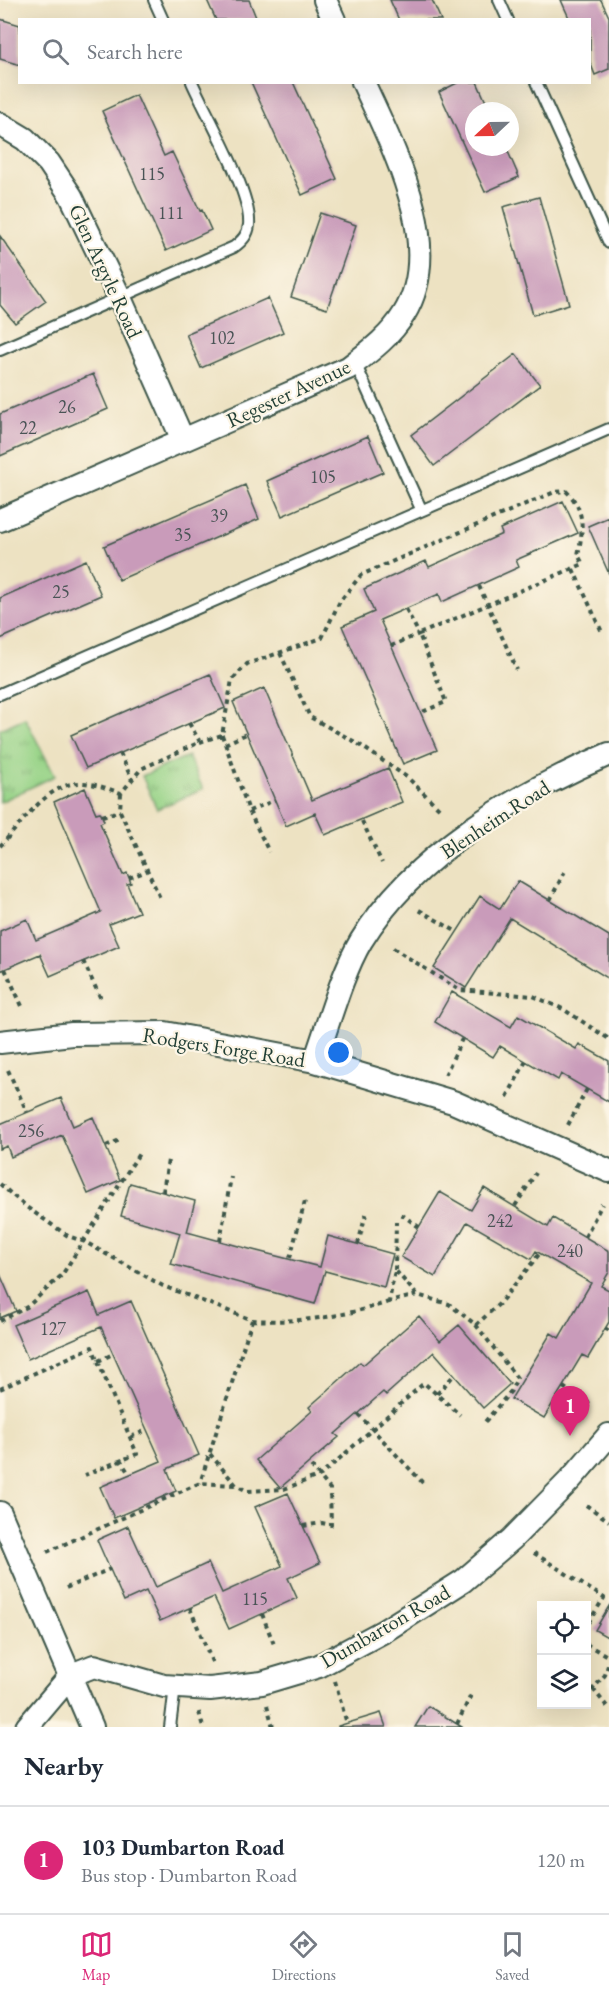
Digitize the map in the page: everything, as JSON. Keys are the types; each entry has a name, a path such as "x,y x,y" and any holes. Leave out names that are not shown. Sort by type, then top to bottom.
{"street":[{"path":"325,0 333,18"},
{"name":"Regester Avenue","path":"0,520 355,363 380,344 404,315 416,282 419,243 414,212 399,161 364,84"},
{"name":"Glen Argyle Road","path":"0,124 25,139 49,163 71,196 120,298 183,440"},
{"name":"Blenheim Road","path":"315,1061 360,942 409,880 459,838 489,817 568,771 609,754"},
{"name":"Rodgers Forge Road","path":"0,1042 72,1034 165,1033 315,1061 453,1102 609,1171"},
{"name":"Dumbarton Road","path":"71,1675 94,1666 176,1687 210,1689 262,1683 328,1661 384,1631 463,1581 512,1539 609,1436"},
{"path":"0,1513 92,1727"},
{"path":"27,1727 71,1675"}],"lane":[{"path":"154,0 162,18"},
{"path":"499,0 507,18"},
{"path":"0,350 234,247 244,240 249,225 246,199 193,84"},
{"path":"538,84 609,243"},
{"path":"355,363 421,509"},
{"path":"0,694 609,429"},
{"path":"170,1727 176,1687"}],"path":[{"path":"269,852 249,811 222,735 232,680 247,664 322,638 340,601 361,575 555,492 566,491 574,499 580,512 583,529 578,555 583,564 391,646"},
{"path":"573,569 602,632"},
{"path":"479,585 517,670"},
{"path":"406,609 419,634 447,702 420,713"},
{"path":"280,653 310,717 357,743 408,778 441,810"},
{"path":"189,723 200,742"},
{"path":"225,744 246,734"},
{"path":"161,900 120,811 121,793 141,769 200,742 222,735"},
{"path":"120,753 132,780"},
{"path":"0,846 39,803 63,787 83,783 121,793"},
{"path":"249,811 275,800"},
{"path":"102,816 120,811"},
{"path":"362,821 382,863"},
{"path":"550,900 566,869"},
{"path":"129,878 147,871"},
{"path":"419,910 457,932"},
{"path":"393,948 459,990 533,996 563,1009 609,1039"},
{"path":"83,961 102,1001"},
{"path":"5,969 22,1006"},
{"path":"443,1079 462,1039"},
{"path":"507,1097 525,1061"},
{"path":"9,1070 27,1112"},
{"path":"568,1125 587,1089"},
{"path":"106,1146 122,1139"},
{"path":"0,1322 27,1307 62,1275 140,1152"},
{"path":"163,1192 168,1160"},
{"path":"515,1206 536,1173"},
{"path":"220,1240 231,1177"},
{"path":"0,1184 25,1206 68,1236 85,1242 164,1286 252,1320 293,1323 351,1314 417,1296 449,1304 476,1325 517,1378 511,1390 483,1424"},
{"path":"290,1258 306,1197"},
{"path":"585,1237 603,1204"},
{"path":"358,1244 366,1214"},
{"path":"400,1214 419,1227"},
{"path":"389,1302 395,1270 396,1222"},
{"path":"476,1325 512,1289 540,1253"},
{"path":"395,1270 417,1296"},
{"path":"200,1483 252,1320"},
{"path":"0,1389 92,1347 137,1454 85,1474"},
{"path":"98,1361 113,1354"},
{"path":"436,1394 454,1375"},
{"path":"210,1454 236,1485 247,1491 285,1490 321,1475 424,1383 460,1415"},
{"path":"563,1387 592,1405"},
{"path":"358,1414 423,1484"},
{"path":"131,1437 147,1430"},
{"path":"120,1459 129,1474"},
{"path":"303,1526 322,1522 331,1525 330,1489 309,1463"},
{"path":"47,1552 200,1483 236,1485"},
{"path":"586,1505 609,1521"},
{"path":"534,1553 604,1598 591,1618"},
{"path":"66,1588 110,1569"},
{"path":"190,1608 212,1662"},
{"path":"262,1614 276,1647"},
{"path":"591,1647 609,1657"},
{"path":"328,1661 347,1724"},
{"path":"593,1689 606,1675 609,1662"},
{"path":"591,1686 609,1709"},
{"path":"457,1724 471,1695"}],"green space":[{"path":"25,718 55,776 0,802 0,729"},
{"path":"188,756 203,789 157,809 142,776"}],"building":[{"path":"207,0 249,0 256,18 215,18"},
{"path":"390,0 432,0 440,18 398,18"},
{"path":"561,0 601,0 609,17 609,69 595,75 591,65 591,18 569,18"},
{"path":"0,19 18,24 18,64 0,59"},
{"path":"252,84 294,84 337,179 302,195"},
{"path":"455,84 478,84 486,102 465,102 465,149 439,92"},
{"path":"136,95 164,156 172,152 211,230 166,251 102,111"},
{"path":"468,156 510,156 519,177 485,192"},
{"path":"539,197 569,304 533,315 503,207"},
{"path":"320,213 356,225 327,309 291,297"},
{"path":"0,236 46,301 15,323 0,305"},
{"path":"268,298 283,332 201,368 186,334"},
{"path":"516,354 540,385 434,466 411,435"},
{"path":"93,374 108,409 0,456 0,414"},
{"path":"368,436 383,472 282,516 267,481"},
{"path":"245,485 259,519 119,580 104,546"},
{"path":"563,501 578,533 516,560 519,567 442,602 439,594 380,620 437,750 403,764 342,626 374,612 364,589 426,561 429,567 502,534 500,529"},
{"path":"609,517 609,574 588,526"},
{"path":"86,560 101,595 0,639 0,598"},
{"path":"210,674 225,708 86,768 71,735"},
{"path":"264,688 312,800 388,768 402,802 325,835 315,813 286,826 233,702"},
{"path":"85,788 96,813 100,812 104,821 100,823 123,875 127,873 131,883 127,884 139,912 109,924 119,946 50,976 40,954 0,971 0,931 27,919 36,940 101,912 54,802"},
{"path":"518,881 609,936 609,979 510,918 466,988 434,968 480,896 500,909"},
{"path":"452,992 511,1027 518,1015 576,1049 579,1044 609,1061 609,1102 561,1074 558,1080 500,1046 493,1057 435,1022"},
{"path":"61,1098 73,1126 93,1117 120,1180 88,1194 62,1135 11,1157 7,1146 0,1149 0,1124"},
{"path":"130,1183 195,1201 187,1232 253,1250 320,1267 328,1236 393,1254 384,1287 325,1271 315,1304 171,1264 180,1233 121,1216"},
{"path":"484,1188 548,1227 553,1218 609,1251 609,1272 601,1286 609,1290 609,1322 588,1358 582,1355 544,1418 511,1399 551,1333 559,1338 591,1283 536,1251 531,1259 467,1222 435,1277 401,1257 440,1192 471,1210"},
{"path":"0,1274 16,1311 0,1318"},
{"path":"89,1292 99,1315 131,1301 199,1455 167,1469 176,1491 114,1518 100,1487 161,1461 101,1327 28,1359 13,1325"},
{"path":"419,1316 440,1341 459,1325 510,1384 483,1408 434,1352 386,1395 383,1392 335,1434 339,1437 280,1488 256,1460 312,1411 309,1407 360,1362 363,1365"},
{"path":"288,1493 320,1563 288,1578 297,1598 229,1629 214,1597 160,1621 146,1591 124,1601 97,1540 128,1526 156,1587 208,1563 222,1593 282,1566 255,1507"},
{"path":"609,1606 609,1638 595,1630"},
{"path":"428,1706 457,1724 462,1727 415,1727"},
{"path":"381,1713 386,1727 338,1727 338,1726"}],"place":[{"name":"103 Dumbarton Road","path":"570,1436"}]}
